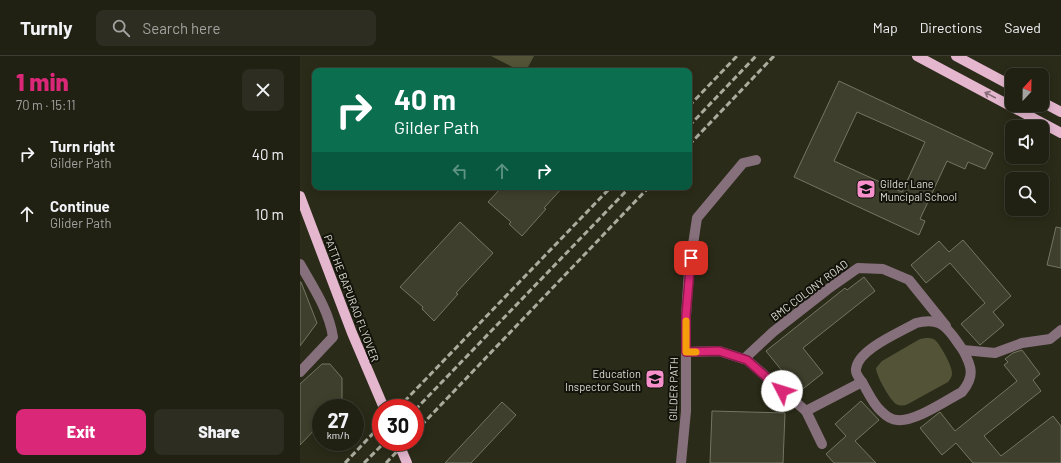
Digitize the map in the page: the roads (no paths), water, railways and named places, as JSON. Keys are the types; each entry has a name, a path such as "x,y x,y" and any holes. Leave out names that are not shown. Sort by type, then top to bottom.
{"main road":[{"path":"917,56 1061,133"},
{"path":"956,56 1005,82"},
{"path":"1049,106 1061,112"},
{"name":"PATTHE BAPURAO FLYOVER","path":"300,196 380,399"},
{"path":"402,451 407,463"}],"street":[{"name":"GILDER PATH","path":"681,463 686,411 686,315 689,271 697,218 743,163 756,160"},
{"path":"300,264 324,308 332,329 333,337 300,372"},
{"name":"BMC COLONY ROAD","path":"744,359 773,332 828,289 858,268 883,269 909,280 946,326 970,362 970,378 967,386 962,392 912,419 896,420 887,417 880,411 856,374 858,362 864,354 872,348 916,323 923,321 938,322 946,326"},
{"path":"963,350 995,353 1022,343 1050,339 1061,330"},
{"path":"686,352 719,351 744,359 806,411 822,444"},
{"path":"806,411 862,382"}],"railway":[{"path":"692,103 737,56"},
{"path":"692,123 756,56"},
{"path":"692,142 774,56"},
{"path":"407,399 608,190"},
{"path":"424,401 627,190"},
{"path":"424,423 646,190"},
{"path":"345,463 372,434"},
{"path":"364,463 376,451"},
{"path":"386,463 397,451"}],"place":[{"name":"Gilder Lane Muncipal School","path":"866,189"},
{"name":"Education Inspector South","path":"655,379"}]}
